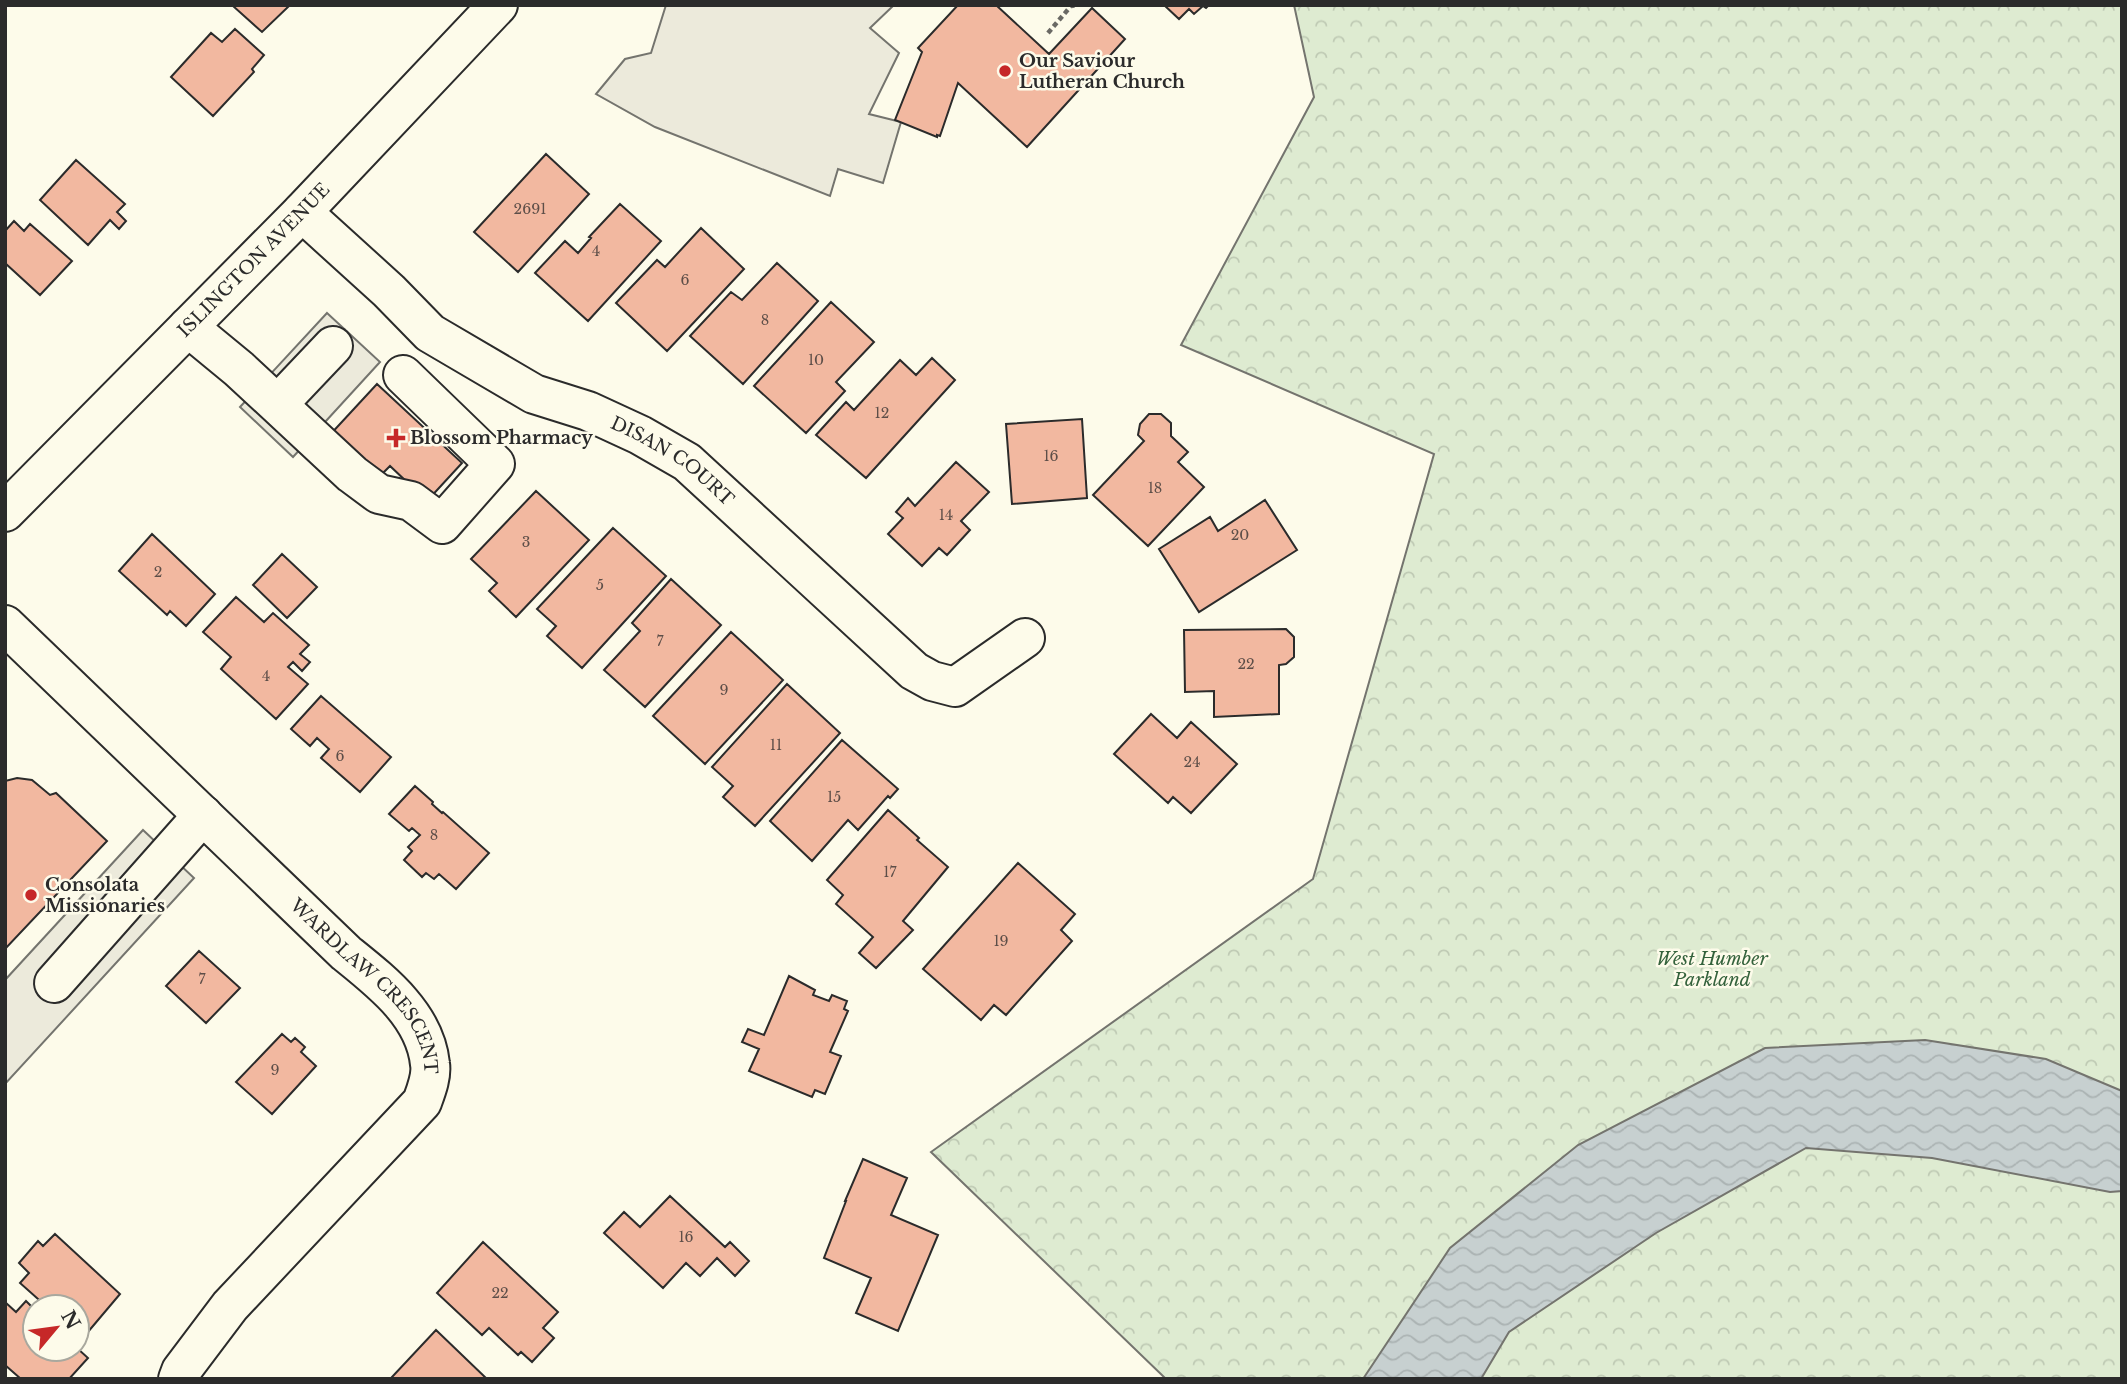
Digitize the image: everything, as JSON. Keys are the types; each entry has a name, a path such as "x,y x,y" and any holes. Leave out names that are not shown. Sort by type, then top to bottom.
{"street":[{"name":"ISLINGTON AVENUE","path":"5,512 302,212 498,5"},
{"name":"DISAN COURT","path":"302,212 389,291 430,333 534,394 588,411 640,435 687,462 914,671 932,681 955,687 1025,638"},
{"path":"188,327 239,369 352,474 379,494 411,501 442,524 495,464 404,375"},
{"path":"278,404 333,346"},
{"name":"WARDLAW CRESCENT","path":"5,625 346,953 380,981 412,1016 425,1041 431,1067 422,1102 230,1306 210,1329 178,1379"},
{"path":"54,984 203,815"}],"path":[{"path":"1048,33 1071,6 1077,5"}],"green space":[{"name":"West Humber Parkland","path":"1294,5 2122,5 2122,1379 1166,1379 931,1152 1313,879 1434,454 1181,345 1314,97"}],"shaded area":[{"path":"666,5 894,5 870,28 899,53 869,114 901,122 883,183 838,169 830,196 655,127 596,94 625,59 651,53"},
{"path":"327,313 380,362 293,457 240,407"},
{"path":"143,830 194,878 5,1084 5,980"}],"water":[{"path":"1925,1040 2046,1059 2122,1091 2122,1191 2110,1192 1932,1158 1806,1148 1656,1233 1509,1332 1481,1379 1363,1379 1450,1248 1578,1145 1765,1048"}],"building":[{"path":"234,5 290,5 262,32 233,6"},
{"name":"Our Saviour Lutheran Church","path":"958,5 996,5 1049,54 1092,8 1125,39 1027,147 958,83 940,136 937,137 895,120 922,52 918,48"},
{"path":"1164,5 1209,5 1206,8 1203,6 1194,14 1189,9 1179,19"},
{"path":"235,29 264,55 252,69 254,72 213,116 171,77 211,33 222,42"},
{"path":"546,154 589,194 518,272 474,232"},
{"path":"76,160 125,204 117,212 126,221 119,229 110,220 88,245 40,200"},
{"path":"620,204 661,241 588,321 535,273 565,241 578,253"},
{"path":"14,221 24,231 30,224 72,261 40,295 5,263 5,231"},
{"path":"701,228 744,269 667,351 616,303 657,260 665,267"},
{"path":"777,263 818,301 743,384 690,336 731,292 742,300"},
{"path":"831,302 874,342 836,382 845,391 806,433 754,386"},
{"path":"932,358 955,380 866,478 816,435 846,402 854,410 900,360 916,375"},
{"path":"377,384 462,463 427,501 390,466 374,482 327,438"},
{"path":"1149,414 1161,414 1171,423 1171,436 1188,452 1178,462 1204,487 1148,546 1093,495 1144,441 1138,435 1140,424"},
{"path":"1082,419 1087,498 1012,504 1006,424"},
{"path":"956,462 989,492 961,521 970,530 947,555 939,548 922,566 888,534 903,518 896,512 908,498 915,506"},
{"path":"536,491 589,540 516,617 489,591 497,583 471,559"},
{"path":"1265,500 1297,550 1199,612 1159,549 1210,517 1218,531"},
{"path":"613,528 666,576 582,668 547,636 556,626 537,609"},
{"path":"152,534 215,594 186,626 170,611 167,615 119,571"},
{"path":"282,554 317,587 287,618 253,585"},
{"path":"671,579 721,625 645,707 604,670 640,631 632,623"},
{"path":"236,597 264,622 273,613 309,645 300,654 310,662 302,671 293,662 288,667 308,684 276,719 221,669 231,657 203,632"},
{"path":"1286,629 1294,637 1294,657 1286,664 1279,665 1279,714 1214,717 1214,691 1185,692 1184,630"},
{"path":"731,632 783,680 705,764 653,716"},
{"path":"787,684 840,733 755,826 723,797 733,786 712,767"},
{"path":"321,696 391,757 360,792 321,758 329,749 317,738 310,746 291,729"},
{"path":"1151,714 1177,738 1191,722 1237,764 1191,813 1173,797 1168,803 1114,754"},
{"path":"842,740 898,789 890,798 888,796 858,830 848,820 812,861 770,821"},
{"name":"Consolata Missionaries","path":"17,778 32,780 50,795 56,793 107,841 5,949 5,781"},
{"path":"415,786 489,853 456,889 439,874 434,879 426,873 422,877 404,860 412,851 408,847 420,835 412,828 409,831 389,814"},
{"path":"888,810 948,867 903,921 913,930 876,968 859,953 873,937 836,904 843,895 827,880"},
{"path":"1018,863 1075,914 1061,930 1072,941 1006,1015 994,1005 981,1020 923,969"},
{"path":"199,951 240,988 206,1023 166,986"},
{"path":"789,976 815,990 813,995 829,1001 832,995 847,1001 844,1009 848,1011 830,1052 841,1056 825,1094 815,1090 812,1097 749,1071 759,1049 742,1042 748,1029 764,1035"},
{"path":"282,1034 291,1042 295,1038 305,1047 301,1052 316,1066 272,1114 236,1082"},
{"path":"863,1159 907,1178 891,1215 938,1235 898,1331 856,1313 871,1278 824,1258"},
{"path":"670,1196 725,1247 730,1242 749,1261 735,1276 717,1258 700,1276 686,1263 663,1288 604,1233 624,1212 640,1227"},
{"path":"55,1234 120,1294 91,1328 91,1293 31,1293 20,1283 29,1273 19,1263 38,1241 43,1246"},
{"path":"483,1242 558,1312 543,1328 554,1338 532,1362 521,1352 518,1355 489,1328 482,1335 437,1293"},
{"path":"5,1302 16,1312 21,1306 21,1363 83,1363 69,1379 21,1379 5,1365"},
{"path":"436,1330 487,1379 394,1379 392,1377"}],"place":[{"name":"Our Saviour Lutheran Church","path":"1005,71"},
{"name":"Blossom Pharmacy","path":"396,438"},
{"name":"Consolata Missionaries","path":"31,895"}]}
